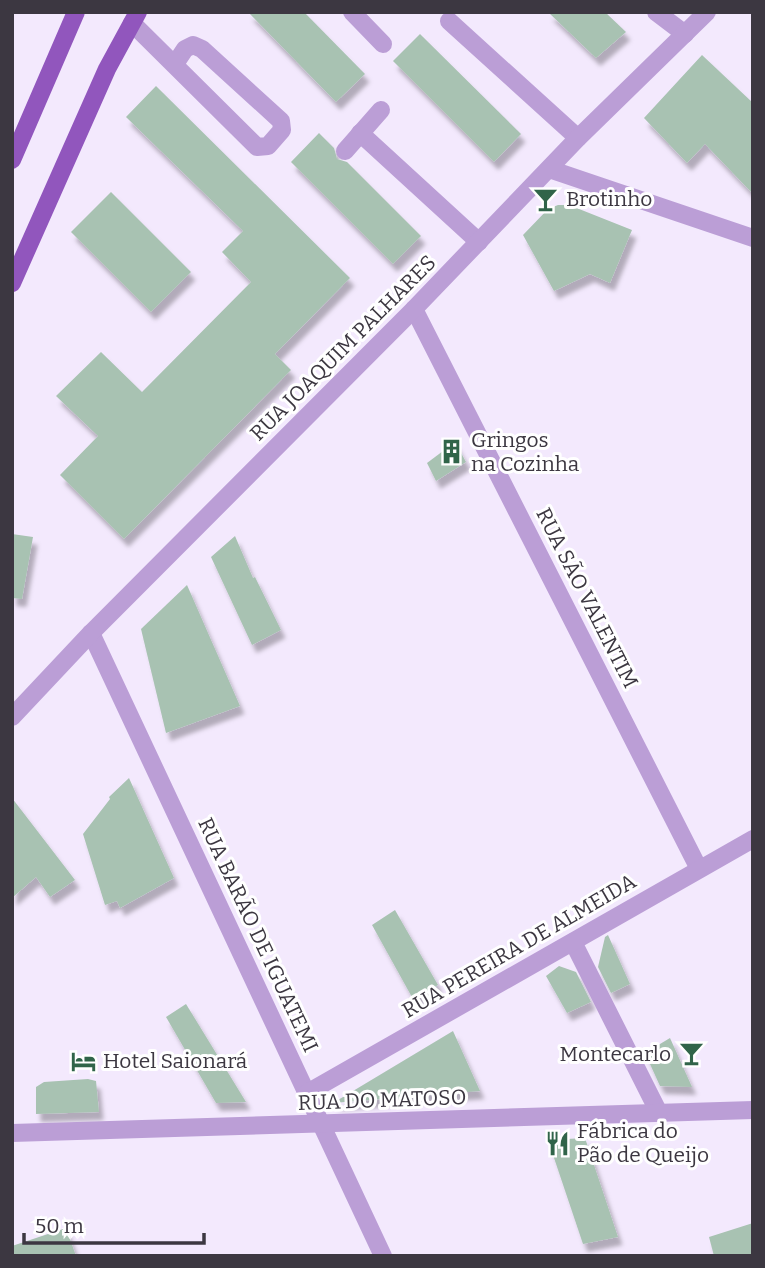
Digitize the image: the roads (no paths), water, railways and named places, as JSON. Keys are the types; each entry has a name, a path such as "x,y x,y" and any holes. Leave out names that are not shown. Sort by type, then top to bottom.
{"main road":[{"path":"12,160 76,12"},
{"path":"12,284 107,69 135,18"}],"street":[{"path":"352,12 383,44"},
{"path":"656,12 685,34"},
{"name":"RUA JOAQUIM PALHARES","path":"12,717 414,309 578,138 707,12"},
{"path":"135,18 175,64 257,147 268,146 282,130 281,121 202,48 193,45 185,49 175,64"},
{"path":"449,22 578,138"},
{"path":"345,151 381,110"},
{"path":"360,133 479,242"},
{"path":"549,169 753,238"},
{"name":"RUA SÃO VALENTIM","path":"414,309 699,869"},
{"name":"RUA BARÃO DE IGUATEMI","path":"91,634 383,1256"},
{"name":"RUA PEREIRA DE ALMEIDA","path":"307,1093 753,839"},
{"path":"573,942 659,1113"},
{"name":"RUA DO MATOSO","path":"12,1133 753,1110"}],"place":[{"name":"Brotinho","path":"546,199"},
{"name":"Gringos na Cozinha","path":"451,452"},
{"name":"Montecarlo","path":"691,1054"},
{"name":"Hotel Saionará","path":"83,1061"},
{"name":"Fábrica do Pão de Queijo","path":"557,1143"}]}
